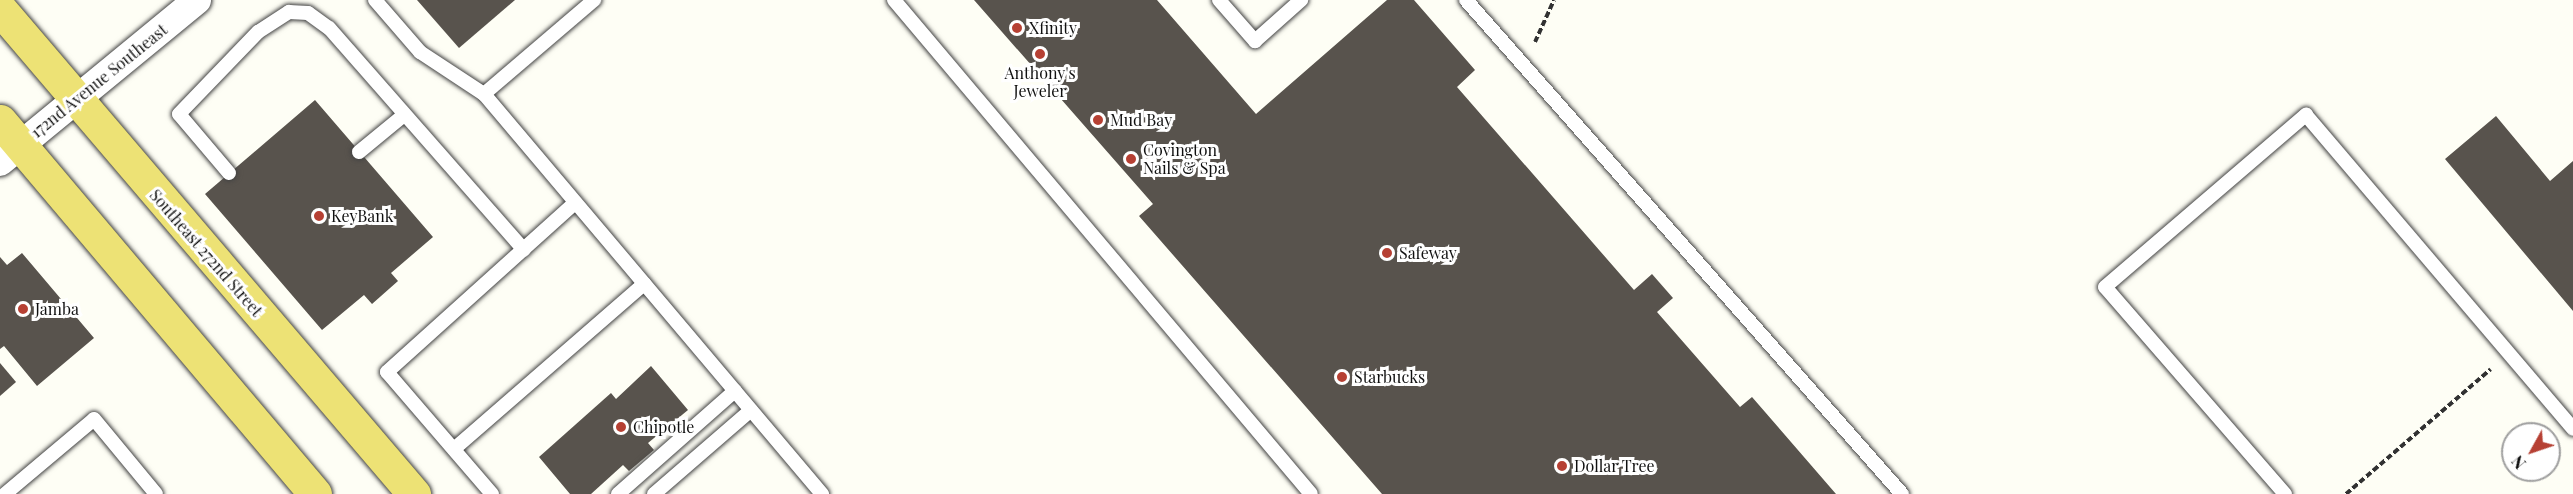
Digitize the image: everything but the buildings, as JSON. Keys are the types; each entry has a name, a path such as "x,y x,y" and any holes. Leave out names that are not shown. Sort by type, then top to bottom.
{"main road":[{"name":"Southeast 272nd Street","path":"0,9 74,101 414,494"},
{"path":"7,143 310,492"}],"street":[{"name":"172nd Avenue Southeast","path":"7,143 74,101 197,0"}],"lane":[{"path":"375,0 420,52 484,94 751,410 816,492"},
{"path":"484,94 594,0"},
{"path":"894,0 1311,494"},
{"path":"1219,0 1255,41 1301,0"},
{"path":"1466,0 1902,494"},
{"path":"229,173 178,114 258,32 289,12 308,13 329,28 524,249"},
{"path":"359,152 404,115"},
{"path":"2285,494 2105,287 2306,115 2573,429"},
{"path":"492,494 387,372 575,203"},
{"path":"454,449 645,284"},
{"path":"618,494 735,391"},
{"path":"654,494 751,410"},
{"path":"5,494 94,419 156,494"}],"path":[{"path":"1518,58 1540,38 1554,0"},
{"path":"2346,494 2509,354"}],"place":[{"name":"Xfinity","path":"1017,28"},
{"name":"Anthony's Jeweler","path":"1040,54"},
{"name":"Mud Bay","path":"1098,120"},
{"name":"Covington Nails & Spa","path":"1131,159"},
{"name":"KeyBank","path":"319,216"},
{"name":"Safeway","path":"1387,253"},
{"name":"Jamba","path":"23,309"},
{"name":"Starbucks","path":"1342,377"},
{"name":"Chipotle","path":"621,427"},
{"name":"Dollar Tree","path":"1562,466"}]}
